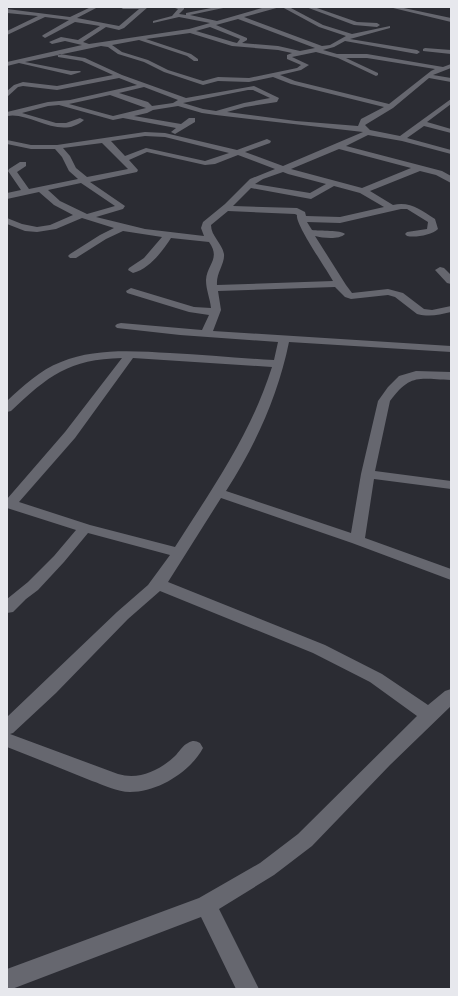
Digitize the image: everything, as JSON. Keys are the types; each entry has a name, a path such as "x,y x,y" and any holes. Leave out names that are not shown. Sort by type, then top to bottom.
{"street":[{"path":"9,11 17,7"},
{"path":"45,36 95,7"},
{"path":"123,7 144,7"},
{"path":"9,11 74,19 116,28 122,27 144,7"},
{"path":"176,7 182,8 174,14 214,24 245,39 232,44"},
{"path":"155,22 225,7"},
{"path":"7,64 88,46 190,31 240,14 252,13 277,7"},
{"path":"285,7 321,26 352,36"},
{"path":"100,44 110,46 120,53 146,61 166,71 203,83 218,79 244,80 274,75 306,67 304,64 289,58 289,56 332,46 352,36 388,28 373,24 356,24 309,7"},
{"path":"392,7 431,17 451,20"},
{"path":"402,9 415,7"},
{"path":"7,33 58,9"},
{"path":"431,17 447,13"},
{"path":"240,14 376,74"},
{"path":"78,42 106,25"},
{"path":"190,31 232,44 278,48 299,53"},
{"path":"138,38 189,56 196,60"},
{"path":"52,42 63,39 88,46"},
{"path":"342,40 417,52"},
{"path":"361,55 380,46"},
{"path":"425,50 451,52"},
{"path":"49,55 83,59 96,58"},
{"path":"337,56 361,55 441,68"},
{"path":"83,59 122,77 185,100"},
{"path":"16,62 71,73 78,72"},
{"path":"366,130 361,125 362,123 390,106 428,76 441,68 451,66"},
{"path":"157,74 166,71"},
{"path":"274,75 294,84 313,87 390,106"},
{"path":"428,76 451,80"},
{"path":"7,95 15,87 27,84 57,88 122,77 142,77"},
{"path":"92,81 151,108"},
{"path":"10,112 70,102 144,85"},
{"path":"7,86 15,87"},
{"path":"177,104 176,103 185,100 252,88 275,98 274,100 244,105 216,113"},
{"path":"403,139 404,136 451,101"},
{"path":"56,104 116,118 133,113 144,113 151,108 177,104 216,113 366,130 451,152"},
{"path":"10,112 56,125 67,125 80,120"},
{"path":"123,116 182,127"},
{"path":"169,136 192,120"},
{"path":"422,124 451,131"},
{"path":"206,333 216,308 211,288 212,274 220,254 217,246 211,239 206,224 260,177 300,163 338,146 366,130"},
{"path":"7,142 30,147 57,147 146,134 169,136 237,152 284,169 363,190 391,208"},
{"path":"7,196 134,170 105,140"},
{"path":"123,160 146,150 150,150 205,163 212,162 267,141"},
{"path":"338,146 439,172 451,180"},
{"path":"7,221 23,228 41,230 121,206 85,181 72,169 66,156 57,147"},
{"path":"24,164 12,171 21,182 27,193"},
{"path":"363,190 419,168"},
{"path":"249,185 311,196 333,183"},
{"path":"42,190 57,204 85,216 122,228 168,235 211,239"},
{"path":"301,219 340,220 401,206 410,207 432,221 432,229 430,231 410,234"},
{"path":"226,208 297,211 302,214 301,219 308,232 347,294 351,296 388,292 396,294 421,312 432,313 451,309"},
{"path":"73,256 102,237 122,228"},
{"path":"308,232 323,235 340,234"},
{"path":"133,270 138,268 144,262 168,235"},
{"path":"440,270 451,281"},
{"path":"211,288 276,287 328,283 341,285"},
{"path":"131,291 194,310 215,312"},
{"path":"121,326 180,332 451,349"},
{"path":"7,728 31,708 123,615 158,584 218,493 248,442 268,398 280,364 284,339"},
{"path":"7,408 23,393 52,371 66,365 111,355 280,364"},
{"path":"130,356 70,435 9,504 85,528 179,553"},
{"path":"357,540 368,474 384,401 403,379 416,375 451,376"},
{"path":"368,474 451,485"},
{"path":"218,493 357,540 451,575"},
{"path":"7,608 13,592 33,586 59,559 85,528"},
{"path":"158,584 319,649 376,678 429,715"},
{"path":"7,980 206,905 267,869 305,840 429,715 451,696"},
{"path":"7,740 79,768 121,783 130,784 136,784 167,774 179,765 194,748"},
{"path":"206,905 248,989"}]}
